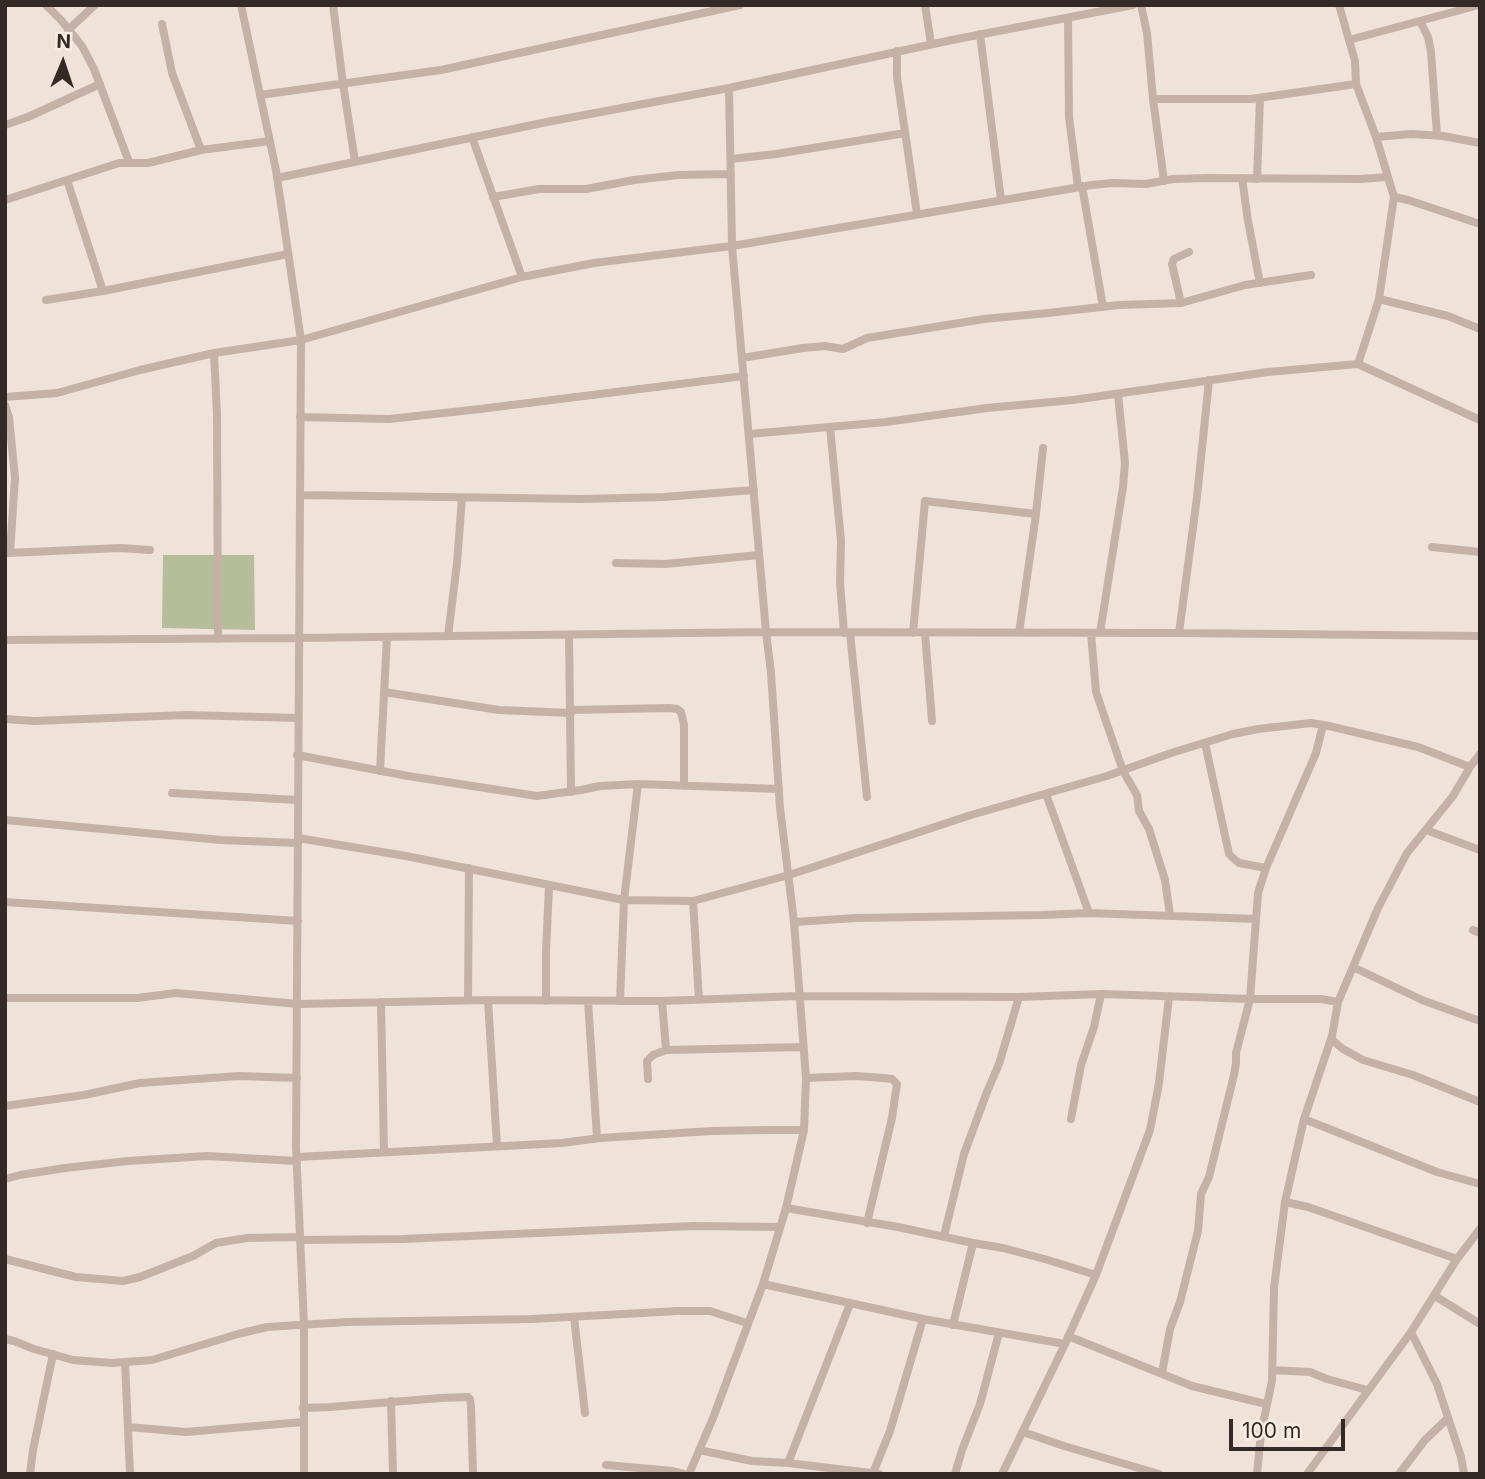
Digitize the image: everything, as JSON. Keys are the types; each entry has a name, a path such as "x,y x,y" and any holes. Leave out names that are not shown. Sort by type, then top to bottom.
{"street":[{"path":"46,5 82,46 94,69 130,162"},
{"path":"68,30 95,5"},
{"path":"241,5 277,178 301,340 297,1159 304,1325 304,1474"},
{"path":"334,5 355,161"},
{"path":"260,95 441,69 740,5"},
{"path":"925,5 931,44"},
{"path":"277,178 471,137 729,89 897,51 1068,18 1085,10 1133,5"},
{"path":"1141,5 1147,33 1164,181"},
{"path":"1339,5 1355,61 1356,84 1394,197 1379,299 1358,364"},
{"path":"1349,40 1479,5"},
{"path":"1068,18 1069,117 1103,307"},
{"path":"1420,21 1428,37 1431,52 1437,135"},
{"path":"162,23 172,73 201,150"},
{"path":"980,34 1001,200"},
{"path":"897,51 897,77 917,214"},
{"path":"5,125 100,84"},
{"path":"1153,99 1260,98 1356,84"},
{"path":"606,1465 687,1474 713,1418 763,1284 786,1208 804,1130 806,1078 794,922 779,789 732,246 729,89"},
{"path":"1257,178 1260,98"},
{"path":"730,159 905,132"},
{"path":"1376,137 1437,135 1480,143"},
{"path":"471,137 522,276"},
{"path":"5,200 119,163 148,163 201,150 270,141"},
{"path":"493,197 539,189 586,189 634,180 731,174"},
{"path":"5,397 57,393 214,353 301,340 522,276 732,246 1080,186 1146,184 1207,178 1388,177"},
{"path":"1242,178 1260,283"},
{"path":"67,180 103,291"},
{"path":"1394,197 1480,224"},
{"path":"1181,303 1172,264 1174,259 1189,253"},
{"path":"46,300 288,254"},
{"path":"742,358 825,346 843,349 867,338 984,319 1103,307 1181,303 1245,285 1311,275"},
{"path":"1379,299 1448,316 1480,329"},
{"path":"214,353 217,414 218,639"},
{"path":"749,435 886,422 987,408 1073,400 1268,372 1358,364 1480,420"},
{"path":"300,417 389,419 744,376"},
{"path":"1179,633 1209,380"},
{"path":"1118,394 1125,463 1096,633 1096,692 1123,771 1137,795 1139,811 1149,830 1165,880 1170,915"},
{"path":"5,405 9,418 15,478 8,553 120,548 150,550"},
{"path":"830,427 841,541 840,582 867,797"},
{"path":"1019,633 1043,448"},
{"path":"300,495 596,499 754,490"},
{"path":"447,636 462,498"},
{"path":"913,633 925,501 1036,514"},
{"path":"1432,547 1480,552"},
{"path":"616,564 665,564 759,555"},
{"path":"5,640 766,632 1480,636"},
{"path":"925,633 932,721"},
{"path":"569,635 571,792"},
{"path":"380,771 387,637"},
{"path":"384,692 499,710 677,709 681,712 684,724 684,786"},
{"path":"5,719 34,721 186,715 298,718"},
{"path":"5,820 222,840 298,841 407,856 624,900 693,901 789,875 971,815 1123,771 1233,734 1258,729 1311,723 1323,725 1418,747 1470,766"},
{"path":"1162,1373 1170,1329 1180,1302 1198,1231 1201,1194 1209,1177 1250,999 1258,893 1266,868 1316,753 1323,725"},
{"path":"1205,743 1229,854 1239,863 1266,868"},
{"path":"1257,1474 1266,1404 1272,1381 1274,1288 1285,1202 1304,1119 1331,1039 1338,1002 1378,908 1407,853 1453,796 1480,754"},
{"path":"298,755 537,796 600,786 638,784 779,789"},
{"path":"620,1001 624,900 638,784"},
{"path":"172,793 298,800"},
{"path":"1046,793 1089,913"},
{"path":"1426,830 1480,850"},
{"path":"468,1000 469,868"},
{"path":"546,1001 549,886"},
{"path":"693,901 699,1000"},
{"path":"5,902 298,921"},
{"path":"794,922 856,918 1089,913 1256,919"},
{"path":"1353,967 1422,1000 1480,1021"},
{"path":"5,998 137,998 176,993 298,1004 1101,994 1321,999 1338,1002"},
{"path":"1071,1119 1081,1065 1094,1027 1101,994"},
{"path":"944,1236 964,1154 999,1065 1019,997"},
{"path":"1002,1474 1097,1275 1150,1130 1159,1083 1169,997"},
{"path":"488,1000 496,1146"},
{"path":"588,1001 597,1138"},
{"path":"662,1001 666,1050"},
{"path":"381,1002 384,1152"},
{"path":"1331,1039 1363,1060 1413,1075 1480,1102"},
{"path":"648,1079 647,1061 653,1055 666,1050 803,1047"},
{"path":"5,1106 84,1095 140,1083 239,1076 297,1078"},
{"path":"806,1078 856,1076 892,1079 897,1084 892,1118 867,1223"},
{"path":"1304,1119 1437,1172 1480,1184"},
{"path":"5,1179 65,1168 141,1160 207,1156 297,1159 712,1131 804,1130"},
{"path":"1285,1202 1308,1207 1457,1259"},
{"path":"786,1208 1003,1248 1097,1275"},
{"path":"5,1258 76,1277 123,1282 193,1256 216,1243 247,1238 429,1238 693,1226 780,1227"},
{"path":"1307,1474 1411,1332 1457,1259 1480,1229"},
{"path":"953,1325 974,1243"},
{"path":"763,1284 953,1325 1067,1340 1192,1386 1266,1404"},
{"path":"1434,1296 1480,1324"},
{"path":"788,1463 850,1304"},
{"path":"5,1339 73,1360 112,1363 152,1360 267,1327 678,1311 710,1311 747,1323"},
{"path":"574,1317 585,1413"},
{"path":"873,1473 890,1431 923,1319"},
{"path":"1411,1332 1437,1384 1464,1474"},
{"path":"955,1474 980,1404 999,1333"},
{"path":"30,1474 53,1354"},
{"path":"125,1362 130,1474"},
{"path":"1272,1370 1310,1372 1367,1390"},
{"path":"303,1408 464,1397 470,1399 473,1474"},
{"path":"391,1401 393,1474"},
{"path":"1399,1474 1425,1440 1448,1418"},
{"path":"128,1427 187,1432 303,1422"},
{"path":"1023,1432 1064,1447 1159,1474"},
{"path":"699,1450 752,1461 879,1474"}],"green space":[{"path":"163,555 254,555 255,630 162,628"}]}
